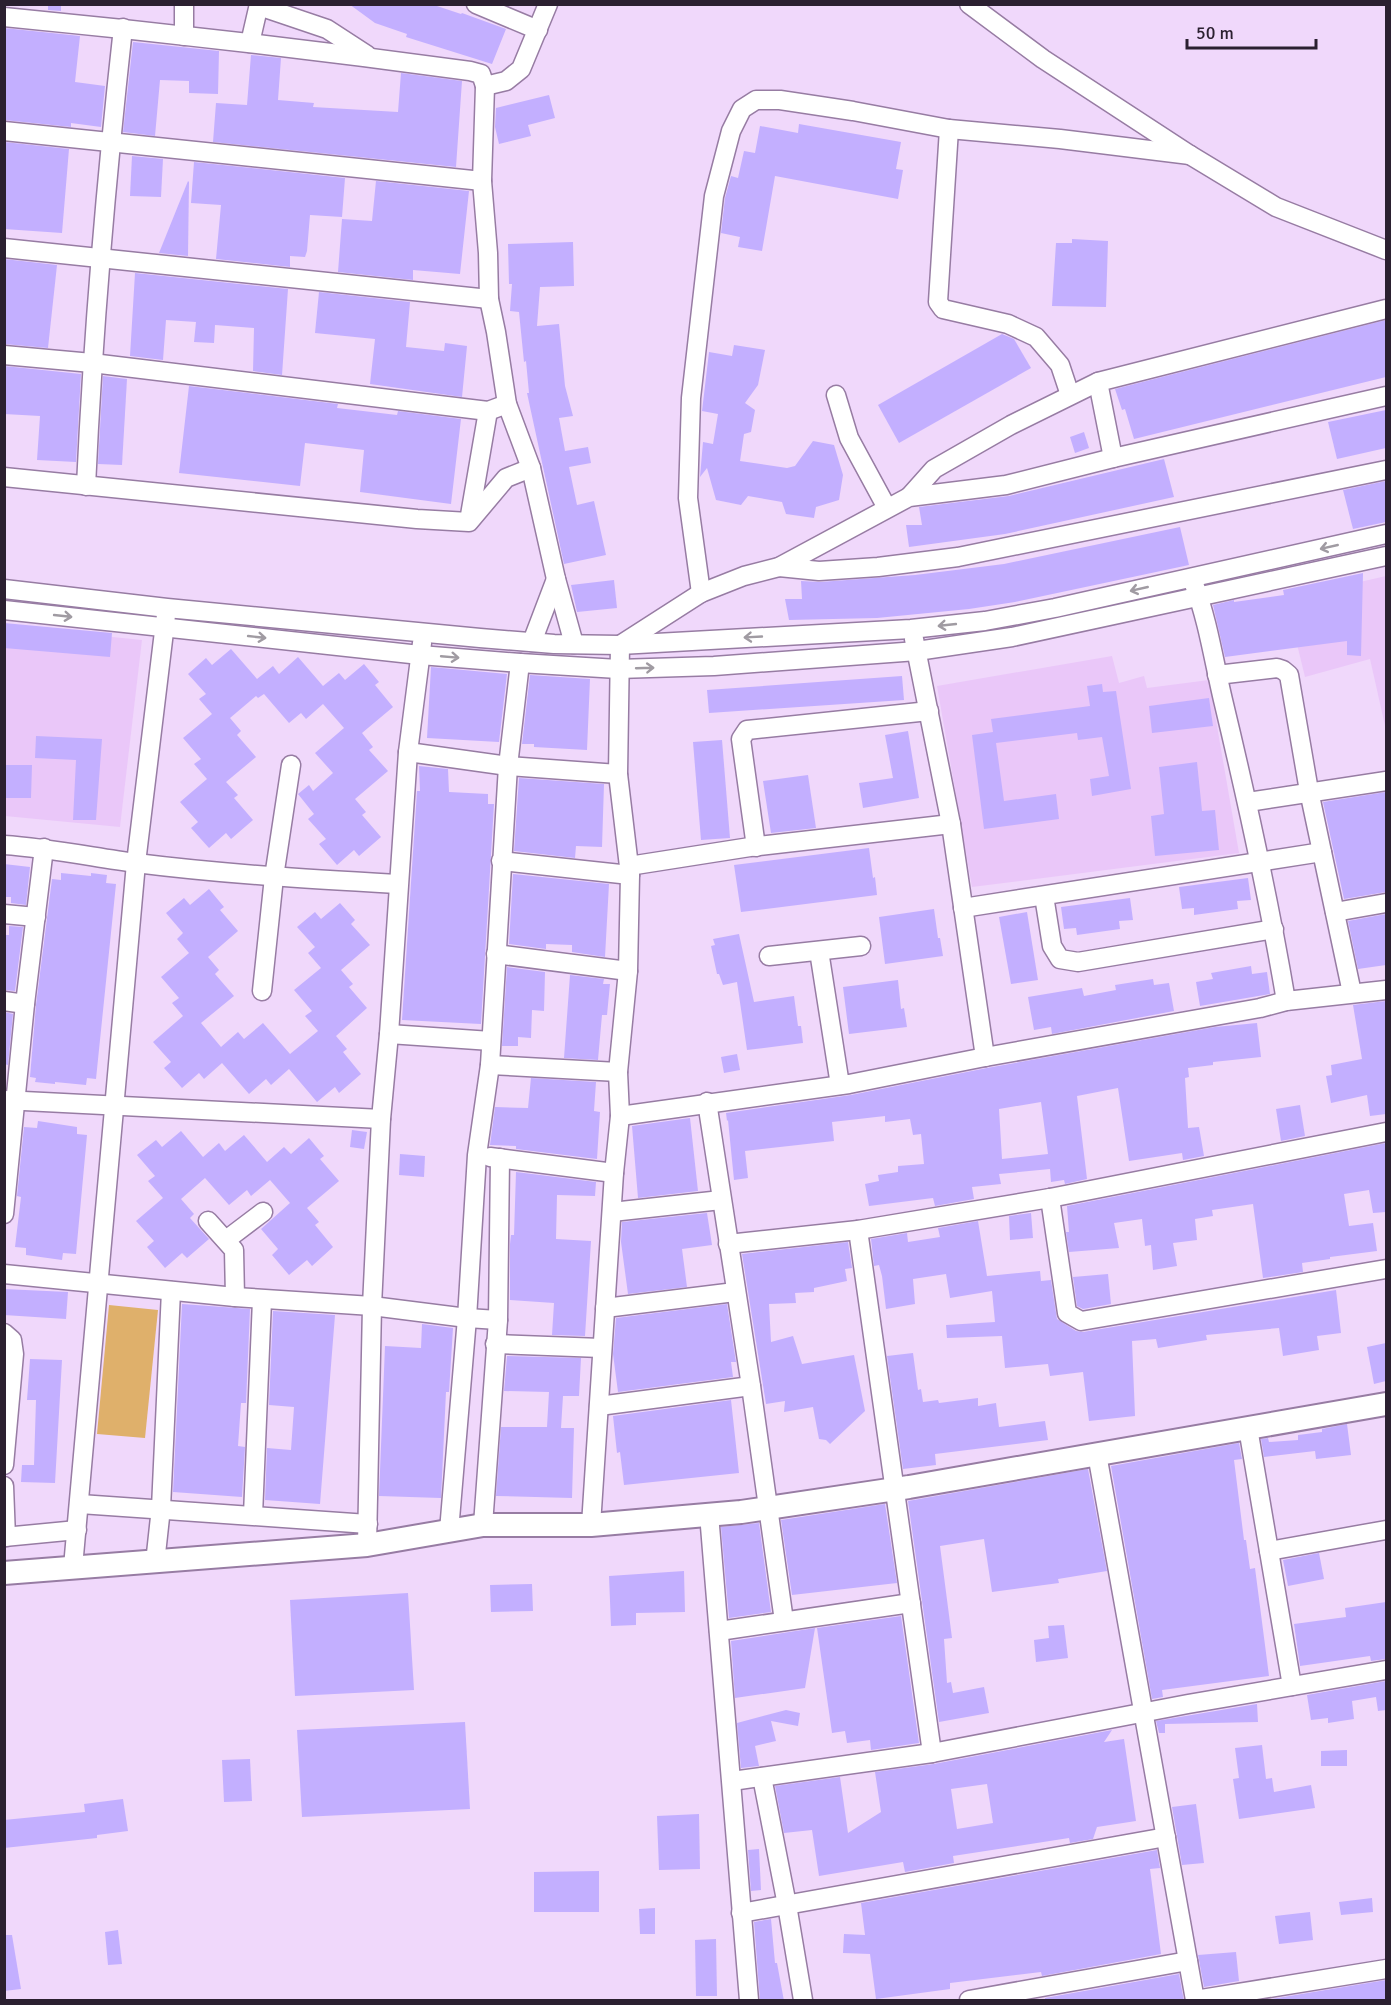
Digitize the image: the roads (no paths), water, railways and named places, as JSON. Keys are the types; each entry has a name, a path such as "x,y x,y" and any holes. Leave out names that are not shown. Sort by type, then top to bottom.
{"main road":[{"path":"4,1573 155,1563 368,1534 448,1531 483,1525 591,1525 768,1508 896,1489 1386,1404"}],"street":[{"path":"184,4 184,36"},
{"path":"476,4 538,30"},
{"path":"485,86 506,81 522,69 548,4"},
{"path":"969,4 1042,59 1190,155 1276,207 1386,250"},
{"path":"250,43 259,5 327,29 371,57"},
{"path":"4,17 123,28 371,57 481,74 485,86 482,181 489,299 507,404 531,468 555,579 574,644"},
{"path":"86,486 100,257 123,28"},
{"path":"701,593 688,498 691,398 714,196 731,131 742,109 756,100 780,100 949,129 1060,139 1190,155"},
{"path":"949,129 938,302 943,309 1008,324 1036,337 1060,364 1071,395"},
{"path":"4,131 482,181"},
{"path":"4,248 489,299"},
{"path":"909,497 934,469 1011,425 1098,382 1386,309"},
{"path":"4,355 92,363 488,411 507,404"},
{"path":"1098,382 1113,458"},
{"path":"836,394 849,438 887,508"},
{"path":"620,645 701,593 744,576 779,567 909,497 1006,485 1113,458 1386,396"},
{"path":"469,522 488,411"},
{"path":"469,522 506,478 531,468"},
{"path":"779,567 819,571 878,567 958,557 1386,470"},
{"path":"4,477 417,519 469,522"},
{"path":"4,588 167,608 423,632 532,642 620,645 911,629 984,621 1055,608 1386,534"},
{"path":"4,610 420,655 520,663 618,669 714,666 917,651 1012,637 1386,556"},
{"path":"1192,577 1199,596 1248,802 1286,1001"},
{"path":"532,642 555,579"},
{"path":"73,1567 136,863 167,608"},
{"path":"911,629 951,824 985,1057"},
{"path":"80,1504 253,1515 368,1534 372,1306 381,1119 408,752 423,632"},
{"path":"591,1525 601,1348 620,1116 618,1072 628,971 629,871 618,774 620,645"},
{"path":"448,1531 467,1318 477,1155 490,1065 508,766 520,663"},
{"path":"1217,675 1277,668 1289,675 1309,791 1352,993"},
{"path":"756,847 741,739 747,730 929,711"},
{"path":"408,752 508,766 618,774"},
{"path":"262,991 274,877 291,765"},
{"path":"1248,802 1386,781"},
{"path":"501,861 629,871 756,847 951,824"},
{"path":"4,845 45,848 136,863 274,877 397,884"},
{"path":"4,1214 10,1101 45,848"},
{"path":"963,908 1258,860 1322,852"},
{"path":"1044,896 1052,946 1060,959 1078,962 1274,929"},
{"path":"1335,912 1386,903"},
{"path":"4,914 36,917"},
{"path":"769,956 861,946"},
{"path":"819,951 840,1085"},
{"path":"496,954 628,971"},
{"path":"620,1116 840,1085 1260,1008 1286,1001 1386,990"},
{"path":"4,1001 25,1004"},
{"path":"389,1034 491,1041"},
{"path":"490,1065 618,1072"},
{"path":"10,1101 381,1119"},
{"path":"707,1102 735,1292 752,1386 784,1621"},
{"path":"728,1244 858,1230 1050,1198 1386,1132"},
{"path":"477,1155 614,1173"},
{"path":"483,1525 498,1320 500,1158"},
{"path":"1050,1198 1067,1313 1081,1321 1386,1269"},
{"path":"612,1212 721,1200"},
{"path":"226,1240 263,1212"},
{"path":"208,1221 234,1250 235,1298"},
{"path":"858,1230 932,1753"},
{"path":"4,1274 235,1298 372,1306 498,1320"},
{"path":"155,1563 161,1508 171,1291"},
{"path":"605,1308 735,1292"},
{"path":"253,1515 262,1300"},
{"path":"4,1333 12,1340 14,1354 4,1465"},
{"path":"495,1344 601,1348"},
{"path":"599,1407 752,1386"},
{"path":"1248,1428 1292,1686"},
{"path":"1097,1454 1195,2000 1386,1969"},
{"path":"4,1486 5,1537 77,1530"},
{"path":"709,1514 749,2001"},
{"path":"1269,1551 1386,1530"},
{"path":"719,1631 911,1603"},
{"path":"732,1780 932,1753 1386,1670"},
{"path":"762,1776 803,2001"},
{"path":"741,1913 1166,1838"},
{"path":"969,2001 1188,1961"}]}
